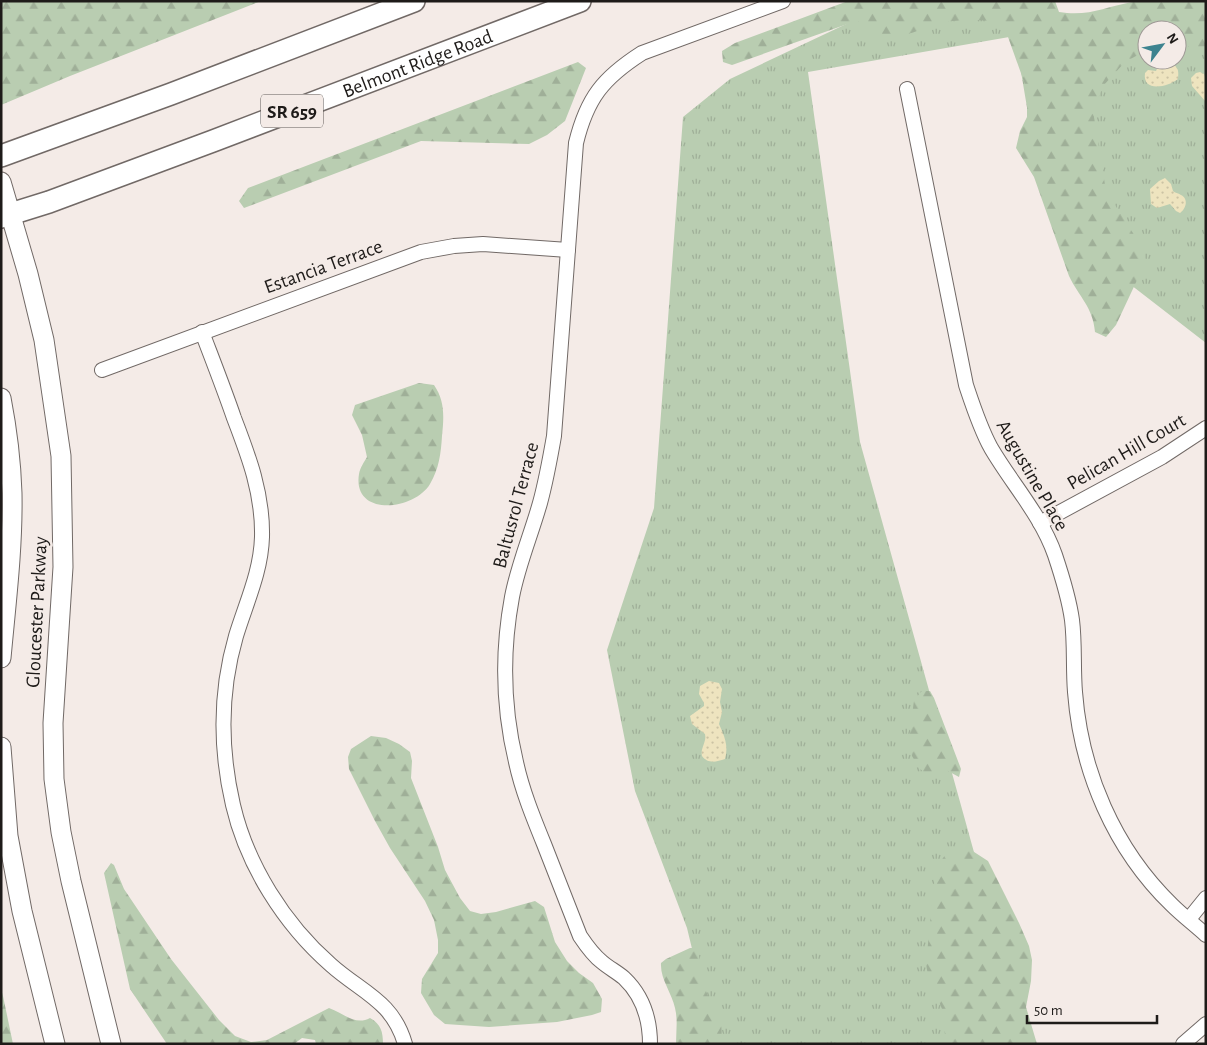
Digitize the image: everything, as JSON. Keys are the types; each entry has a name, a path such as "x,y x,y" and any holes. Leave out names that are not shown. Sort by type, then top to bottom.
{"main road":[{"path":"1,156 171,94 414,1"},
{"name":"Belmont Ridge Road","path":"6,215 50,202 580,1"},
{"name":"Gloucester Parkway","path":"1,182 6,215 28,274 44,340 61,456 62,567 52,723 54,779 70,881 111,1044"},
{"name":"Gloucester Parkway","path":"1,398 8,435 12,493 9,572 1,658"},
{"path":"1,747 11,855 22,911 55,1044"}],"street":[{"name":"Baltusrol Terrace","path":"650,1044 649,1024 644,1005 635,990 622,976 602,962 580,936 527,802 516,762 508,721 505,680 507,631 520,563 540,504 554,436 576,143 581,123 590,102 604,82 621,66 642,54 784,1"},
{"name":"Augustine Place","path":"907,89 966,384 976,416 990,446 1040,523 1054,552 1064,582 1072,621 1075,692 1079,728 1090,773 1107,815 1124,844 1148,878 1171,905 1206,935"},
{"name":"Estancia Terrace","path":"102,370 421,252 454,246 483,244 568,250"},
{"path":"202,332 254,472 261,506 262,538 259,565 251,595 236,636 228,674 224,707 223,735 226,768 233,806 259,873 279,906 303,937 331,964 381,1002 394,1017 405,1044"},
{"name":"Pelican Hill Court","path":"1040,523 1162,457 1206,428"},
{"path":"1189,920 1206,898"},
{"path":"1183,1044 1206,1024"}],"green space":[{"path":"1,1 261,1 1,105"},
{"path":"848,1 1055,1 1059,12 1069,13 1096,11 1132,2 1206,2 1206,48 1187,46 1187,20 1137,20 1137,55 1125,62 1103,86 1093,111 1106,191 1140,244 1146,261 1116,325 1106,337 1095,332 1089,309 1069,276 1034,177 1016,148 1020,131 1027,117 1027,90 1003,23 978,20 953,21 937,24 903,36 884,38 876,37 868,31 864,23 856,21 732,65 723,62 722,51 735,43"},
{"path":"895,1 1081,21 1138,1 1206,1 1206,343 1056,227 1038,173 1015,36 808,72 860,442 1017,1007 1032,1044 715,1044 687,928 635,791 607,650 654,508 683,117 730,79"},
{"path":"578,62 586,68 565,121 547,135 529,144 421,141 244,208 239,201 248,188"},
{"path":"419,383 434,385 442,403 442,442 436,473 422,493 411,500 399,504 386,505 374,503 365,498 359,488 359,474 367,457 362,435 352,415 355,405"},
{"path":"922,691 930,691 934,698 961,769 959,777 946,770 929,776 919,768 912,756 909,741 914,700"},
{"path":"371,736 386,738 410,752 412,761 411,778 445,870 460,898 470,911 481,914 496,912 535,901 544,907 555,942 567,961 593,983 602,999 601,1012 557,1022 489,1027 445,1024 434,1015 421,993 422,979 438,953 438,940 434,920 425,901 390,848 349,769 348,757 351,749"},
{"path":"958,849 971,850 988,861 1029,946 1032,960 1031,981 1026,1007 1037,1044 946,1044 942,1009 929,981 926,964 937,866 946,854"},
{"path":"111,863 114,865 124,889 171,959 219,1020 235,1036 251,1042 267,1040 329,1008 354,1020 359,1021 370,1018 374,1020 381,1029 383,1044 316,1044 315,1040 302,1038 294,1044 167,1044 130,989 104,873"},
{"path":"690,948 694,948 699,955 701,979 708,996 721,1016 722,1044 676,1044 676,1012 662,975 661,963"},
{"path":"1,989 3,996 13,1044 1,1044"}],"sand":[{"path":"1148,70 1178,70 1178,79 1162,86 1147,84 1145,73"},
{"path":"1200,72 1204,74 1206,80 1206,102 1192,86 1191,78"},
{"path":"1165,178 1171,184 1173,191 1181,195 1186,201 1185,207 1180,213 1170,204 1157,208 1151,204 1150,189"},
{"path":"709,681 719,683 722,689 720,702 722,712 719,724 723,732 726,754 725,759 715,761 707,760 702,756 705,734 692,724 690,716 704,706 699,694 700,686"}]}
